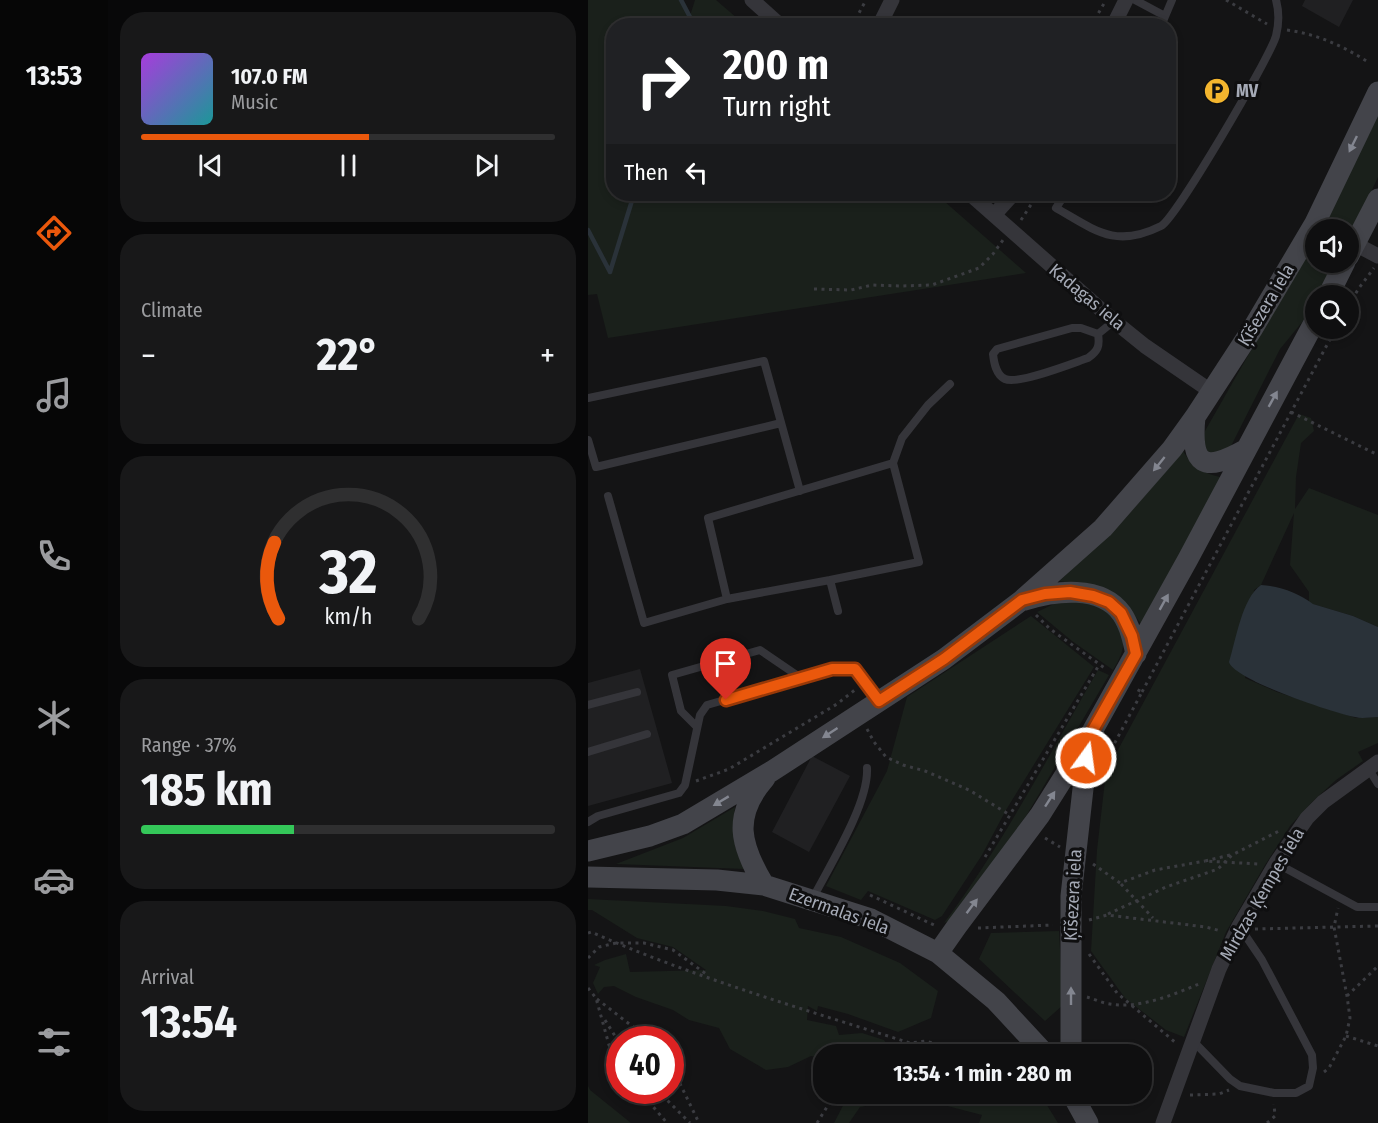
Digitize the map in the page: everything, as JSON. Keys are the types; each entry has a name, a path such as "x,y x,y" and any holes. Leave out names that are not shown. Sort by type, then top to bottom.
{"street":[{"path":"752,0 772,18"},
{"path":"883,18 892,0"},
{"path":"1117,18 1126,0"},
{"name":"Ķīšezera iela","path":"1028,607 1138,490 1212,392 1315,223 1378,92"},
{"path":"1359,236 1378,199"},
{"name":"Kadagas iela","path":"978,201 1114,321 1145,346 1212,392"},
{"path":"994,214 1006,201"},
{"path":"1359,255 1378,256"},
{"name":"Ķīšezera iela","path":"938,953 1029,830 1089,737 1194,548 1305,339"},
{"path":"1195,417 1193,433 1195,450 1199,458 1207,464 1225,461 1245,450"},
{"name":"Ķīšezera iela","path":"588,852 650,836 683,824 772,771 1045,594 1070,592 1093,596 1109,602 1121,613 1127,623 1136,654"},
{"name":"Ķīšezera iela","path":"1072,1044 1080,922 1075,855 1089,737"},
{"name":"Mirdzas Ķempes iela","path":"1163,1123 1216,978 1237,930 1276,863 1307,818 1340,788 1373,765"},
{"name":"Ķīšezera iela","path":"764,885 752,865 743,842 743,824 747,807 755,790 772,771"},
{"name":"Ezermalas iela","path":"588,877 717,880 764,885 871,919 938,953 996,1001 1036,1044"},
{"path":"1078,1104 1088,1123"}],"lane":[{"path":"1134,0 1165,16 1172,0"},
{"path":"1060,201 1056,208 1101,234 1120,238 1144,233 1164,225 1205,164 1243,100 1270,48 1277,29 1276,0"},
{"path":"1098,334 1114,321"},
{"path":"1072,328 1081,328 1098,334 1100,343 1096,352 1088,358 1019,381 1005,380 998,374 994,363 993,354 997,349 1072,328"},
{"path":"588,398 765,361 800,491"},
{"path":"608,496 644,623 727,599 919,562 894,463 902,438 928,405 950,384"},
{"path":"588,440 596,467 781,423"},
{"path":"727,599 708,518 894,463"},
{"path":"830,580 838,611"},
{"path":"696,726 681,711 672,675 760,650 801,678"},
{"path":"588,822 598,816 679,793 685,785 696,726 700,714 707,705 832,669 855,669 865,682 872,706"},
{"path":"588,705 636,692"},
{"path":"588,752 647,734"},
{"path":"1373,765 1378,784"},
{"path":"813,899 855,815 867,779 867,768"},
{"path":"1276,863 1357,907 1378,907"},
{"path":"1192,1040 1230,1079 1240,1086 1274,1093 1296,1093 1309,1086 1313,1068 1312,1055 1262,960 1237,930"}],"path":[{"path":"856,18 866,0"},
{"path":"1096,18 1106,0"},
{"path":"1226,0 1264,21 1272,29"},
{"path":"1282,29 1328,41 1346,48 1368,62"},
{"path":"1020,221 1033,201"},
{"path":"814,289 851,290 872,285 932,285 979,268 993,254 1003,239"},
{"path":"1359,288 1378,261"},
{"path":"1104,764 1330,339"},
{"path":"1291,412 1378,455"},
{"path":"1028,607 1050,628 1111,672"},
{"path":"980,865 1099,665"},
{"path":"685,785 729,769 837,704 865,682"},
{"path":"1130,685 1142,692"},
{"path":"872,706 867,730 886,757 969,790 1010,815"},
{"path":"1029,830 1075,855"},
{"path":"1119,882 1155,870 1232,855 1281,830"},
{"path":"870,895 938,927 975,928 1080,922 1107,915 1166,887 1218,868 1232,855"},
{"path":"1205,861 1276,863"},
{"path":"1092,875 1093,864 1119,882 1154,920"},
{"path":"1309,1086 1329,1068 1346,1036 1350,1018 1334,927 1340,898"},
{"path":"1080,922 1089,909"},
{"path":"1107,915 1237,930"},
{"path":"1255,929 1378,926"},
{"path":"588,933 591,932 655,960 774,1000 910,1043 926,1041 936,1044"},
{"path":"588,958 599,947 616,943 644,943 673,950 710,977"},
{"path":"1087,964 1088,953 1117,993 1176,1043 1192,1040"},
{"path":"1347,996 1378,966"},
{"path":"1084,1006 1085,997 1110,1004 1131,1005 1167,997 1216,978"},
{"path":"588,988 596,998 632,1026"},
{"path":"596,998 606,1032"},
{"path":"602,1014 609,1026"},
{"path":"1346,1036 1378,1046"},
{"path":"1190,1095 1219,1094 1240,1086"},
{"path":"684,1092 699,1123"},
{"path":"1267,1123 1275,1116 1274,1093"},
{"path":"651,1104 667,1123"},
{"path":"671,1104 690,1123"},
{"path":"817,1123 829,1104"}],"shaded area":[{"path":"588,0 681,0 690,16 695,0 716,0 737,18 606,18 606,201 944,201 1026,273 608,338 597,294 588,295"},
{"path":"1305,0 1353,0 1339,27 1302,6"},
{"path":"1378,116 1378,177 1358,219 1326,219"},
{"path":"1305,256 1305,273 1331,273 1324,285 1305,285 1305,319 1280,349 1229,450 1224,455 1206,452 1201,438"},
{"path":"1299,414 1311,418 1314,431 1301,443 1296,477 1295,509 1309,488 1378,515 1378,627 1353,616 1309,603 1309,592 1290,565 1294,513 1261,585 1254,590 1245,678 1277,692 1356,718 1378,717 1378,743 1358,752 1363,761 1336,780 1290,826 1226,932 1184,1037 1166,1030 1125,998 1091,951 1097,850 1106,772"},
{"path":"1183,451 1199,468 1221,479 1142,625 1131,611 1090,586 1059,581 1122,522"},
{"path":"1261,585 1289,591 1313,604 1353,616 1378,627 1378,717 1358,718 1327,709 1286,695 1248,678 1235,669 1229,662 1240,620 1249,599"},
{"path":"1072,600 1106,608 1117,625 1123,638 1123,644 1119,660 1113,670 1072,641 1037,612 1056,603"},
{"path":"1031,616 1094,667 1006,810 982,855 942,916 935,920 868,891 861,900 826,886 887,771 907,697"},
{"path":"640,669 672,783 588,806 588,683"},
{"path":"1098,670 1109,675 1028,813 969,898 950,920 944,923 1006,831"},
{"path":"812,756 850,776 809,852 772,832"},
{"path":"735,807 734,839 745,869 616,864 683,838"},
{"path":"588,899 726,906 763,911 795,919 799,928 841,937 900,963 938,991 931,1018 898,1032 848,1014 818,1006 817,1011 808,1006 807,1020 836,1026 839,1035 862,1033 884,1040 886,1044 813,1044 813,1056 788,1067 766,1070 730,1049 719,1028 689,1020 673,1010 636,997 614,986 604,987 598,994 593,983 600,967 594,965 626,954 630,972 706,970 673,947 637,938 592,910 588,910"},
{"path":"1059,931 1063,1005 1045,1021 979,959 991,933"},
{"path":"588,1086 606,1104 631,1123 588,1123"},
{"path":"844,1104 872,1104 860,1107 849,1123 834,1123"},
{"path":"940,1104 1046,1104 1058,1123 979,1123 982,1115"}],"waterway":[{"path":"681,0 690,18"},
{"path":"610,272 632,201"},
{"path":"588,230 610,272"}],"place":[{"name":"MV","path":"1217,91"}],"route":[{"path":"726,700 832,669 855,669 879,701 944,659 1022,600 1045,594 1070,592 1093,596 1109,602 1121,613 1132,636 1136,654 1089,737 1086,758"}]}
